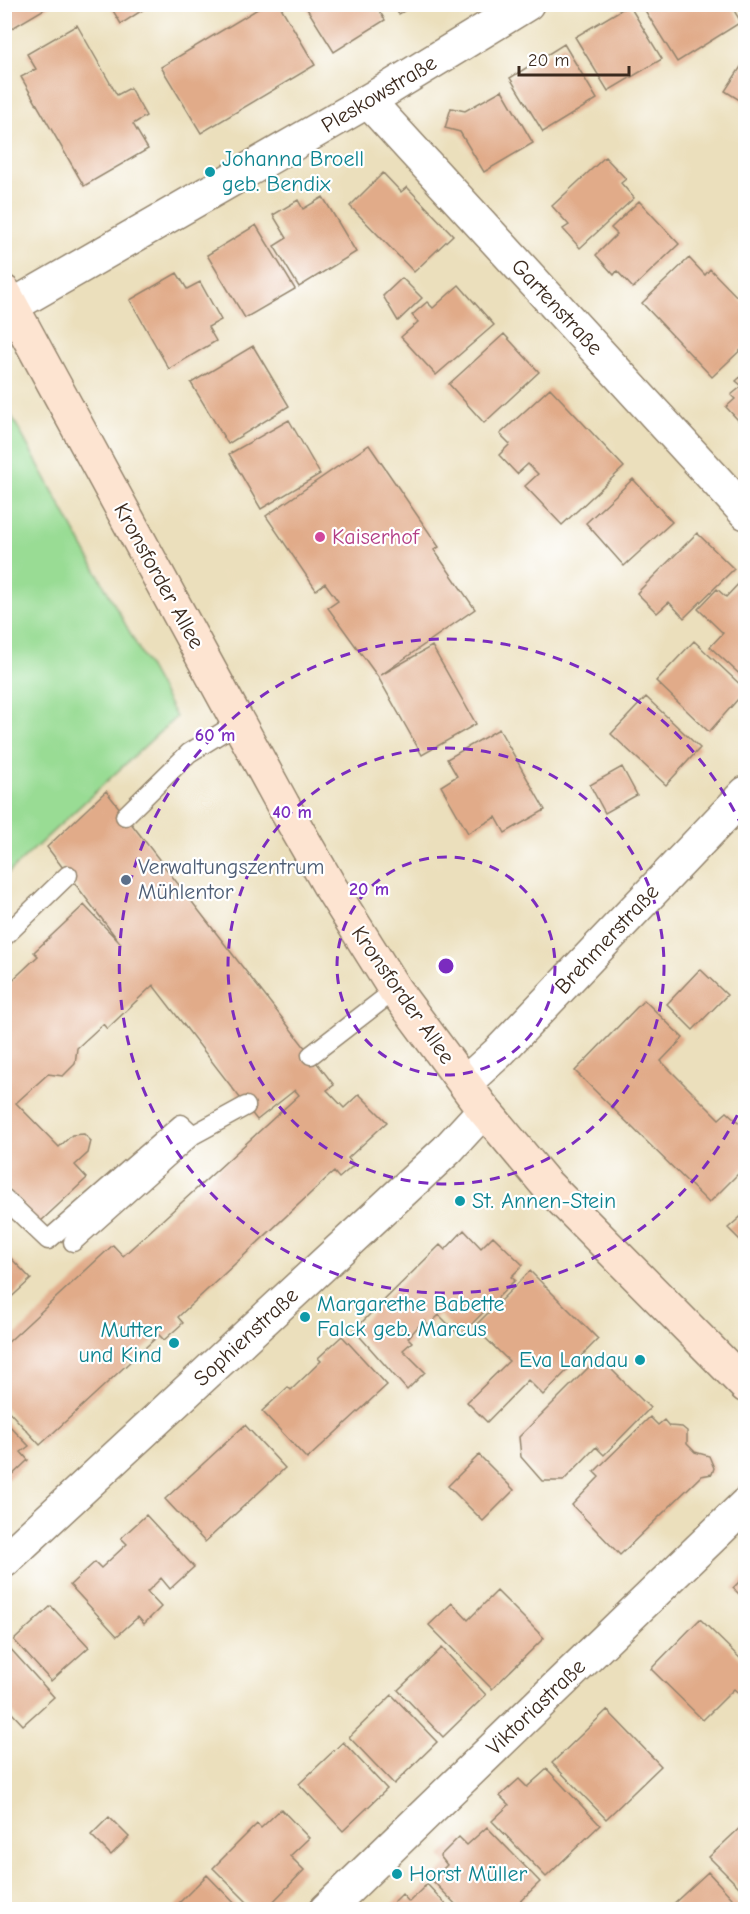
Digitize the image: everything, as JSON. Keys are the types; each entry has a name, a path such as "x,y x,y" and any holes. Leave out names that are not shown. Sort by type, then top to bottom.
{"main road":[{"name":"Kronsforder Allee","path":"8,299 328,885 395,990 484,1110 546,1184 746,1386"}],"street":[{"name":"Pleskowstraße","path":"8,299 368,101 527,4"},
{"name":"Gartenstraße","path":"368,101 746,513"},
{"name":"Brehmerstraße","path":"465,1083 498,1053 746,793"},
{"name":"Sophienstraße","path":"4,1561 447,1150 484,1110"},
{"name":"Viktoriastraße","path":"326,1910 746,1504"}],"lane":[{"path":"125,816 189,753 239,722"},
{"path":"4,937 68,875"},
{"path":"311,1055 395,990"},
{"path":"73,1242 194,1135 246,1106"},
{"path":"4,1198 48,1240 181,1124 194,1135"}],"green space":[{"path":"4,402 176,717 5,876 4,876"}],"building":[{"path":"4,4 53,4 4,33"},
{"path":"109,4 152,4 121,24"},
{"path":"266,4 279,4 315,65 201,133 161,67"},
{"path":"304,4 375,4 385,20 334,52"},
{"path":"393,4 416,4 399,14"},
{"path":"641,4 730,4 741,22 677,62"},
{"path":"629,5 662,59 608,91 575,37"},
{"path":"77,25 117,95 130,88 146,116 133,124 148,149 84,186 21,77 36,69 27,54"},
{"path":"564,44 597,99 543,132 510,78"},
{"path":"746,59 746,104 725,91"},
{"path":"502,90 533,143 484,172 460,132 445,128 451,108 465,111"},
{"path":"605,157 626,179 621,183 634,198 580,248 563,229 569,225 552,206"},
{"path":"383,173 401,192 407,187 453,235 414,272 350,206"},
{"path":"323,197 356,252 299,287 274,246 287,238 273,215 298,200 303,209"},
{"path":"639,201 679,244 633,288 617,271 614,275 596,255 617,234 611,228"},
{"path":"256,225 295,289 245,318 207,255"},
{"path":"689,258 705,275 710,269 746,306 746,345 712,377 642,303"},
{"path":"177,273 187,289 200,282 221,320 208,327 216,341 169,369 130,300"},
{"path":"402,278 422,298 398,321 383,296"},
{"path":"459,285 494,325 436,375 401,337 418,322 412,315 427,302 433,308"},
{"path":"504,334 539,372 484,423 449,384"},
{"path":"253,346 289,406 228,444 191,383"},
{"path":"746,372 746,414 738,420 726,407 735,399 731,395 742,386 736,381"},
{"path":"550,388 624,467 562,525 525,486 538,474 528,464 517,474 499,455 510,444 500,434"},
{"path":"289,420 320,474 261,509 229,454"},
{"path":"369,445 439,547 434,550 475,609 381,675 432,646 476,724 422,755 378,677 328,608 338,601 325,583 316,590 266,516"},
{"path":"633,479 672,522 624,566 586,523"},
{"path":"697,533 734,569 684,618 669,602 657,613 637,593"},
{"path":"744,578 746,579 746,680 710,647 723,633 698,609 717,589 726,597"},
{"path":"694,641 746,690 709,732 656,681"},
{"path":"646,697 700,748 666,785 611,734"},
{"path":"499,729 545,810 505,833 496,817 468,833 441,786 457,776 447,759"},
{"path":"622,767 637,795 605,813 590,785"},
{"path":"106,791 334,1085 327,1090 344,1108 359,1094 387,1122 348,1158 354,1165 339,1178 334,1172 328,1177 178,1317 183,1323 164,1340 159,1335 40,1445 4,1406 4,1346 113,1245 123,1256 299,1095 295,1090 257,1120 153,985 107,1029 103,1024 77,1048 75,1064 63,1076 48,1074 16,1103 59,1147 72,1135 84,1134 91,1141 88,1153 75,1165 87,1178 39,1223 4,1185 4,988 38,956 34,952 84,905 121,944 47,847"},
{"path":"700,969 727,995 693,1030 667,1004"},
{"path":"644,1000 683,1038 661,1061 719,1119 727,1112 746,1129 746,1166 709,1203 575,1071"},
{"path":"746,1212 746,1246 728,1228"},
{"path":"464,1230 481,1248 493,1236 523,1265 511,1277 515,1280 460,1336 439,1315 429,1325 424,1320 408,1338 412,1342 403,1350 425,1372 407,1390 354,1330 440,1245 445,1250"},
{"path":"4,1251 31,1279 4,1304"},
{"path":"530,1271 598,1339 543,1395 528,1380 487,1422 467,1402 509,1361 474,1327"},
{"path":"342,1336 387,1385 307,1459 262,1411 288,1387 291,1390 321,1361 318,1358"},
{"path":"599,1357 650,1408 604,1455 596,1447 563,1481 542,1481 521,1457 519,1437"},
{"path":"650,1417 658,1425 664,1420 669,1426 682,1427 687,1431 687,1444 695,1452 709,1456 714,1468 712,1474 701,1476 620,1555 572,1505 599,1477 594,1472"},
{"path":"4,1420 29,1446 21,1452 28,1460 4,1483"},
{"path":"245,1425 285,1468 205,1542 165,1499"},
{"path":"479,1455 514,1490 483,1521 448,1486"},
{"path":"146,1515 194,1567 170,1589 161,1578 147,1592 161,1607 144,1624 138,1617 117,1636 70,1585 95,1562 101,1568 127,1544 121,1538"},
{"path":"746,1575 746,1601 733,1588"},
{"path":"497,1591 544,1638 492,1689 429,1625 452,1603 468,1620"},
{"path":"51,1606 89,1647 51,1681 14,1640"},
{"path":"700,1619 746,1664 746,1700 734,1689 703,1720 651,1669"},
{"path":"8,1646 54,1697 23,1725 11,1712 4,1718 4,1649"},
{"path":"442,1648 486,1695 443,1737 398,1690"},
{"path":"392,1695 437,1742 394,1784 349,1737"},
{"path":"607,1710 661,1766 606,1819 552,1763"},
{"path":"343,1742 387,1789 343,1831 299,1784"},
{"path":"547,1769 600,1825 546,1877 492,1821 509,1805 500,1796 519,1779 527,1787"},
{"path":"281,1809 309,1838 290,1856 304,1870 265,1910 255,1910 213,1868 257,1824 261,1828"},
{"path":"109,1817 129,1837 111,1855 91,1835"},
{"path":"746,1822 746,1894 709,1857"},
{"path":"487,1827 540,1882 511,1910 461,1910 432,1880 447,1865 440,1856 459,1837 467,1845"},
{"path":"708,1872 743,1910 675,1910 671,1906"},
{"path":"207,1875 241,1910 172,1910"},
{"path":"427,1884 451,1910 386,1910 402,1894 409,1902"}],"place":[{"name":"Johanna Broell geb. Bendix","path":"210,172"},
{"name":"Kaiserhof","path":"320,537"},
{"name":"Verwaltungszentrum Mühlentor","path":"126,880"},
{"name":"St. Annen-Stein","path":"460,1201"},
{"name":"Margarethe Babette Falck geb. Marcus","path":"305,1317"},
{"name":"Mutter und Kind","path":"174,1343"},
{"name":"Eva Landau","path":"640,1360"},
{"name":"Horst Müller","path":"397,1874"}]}
